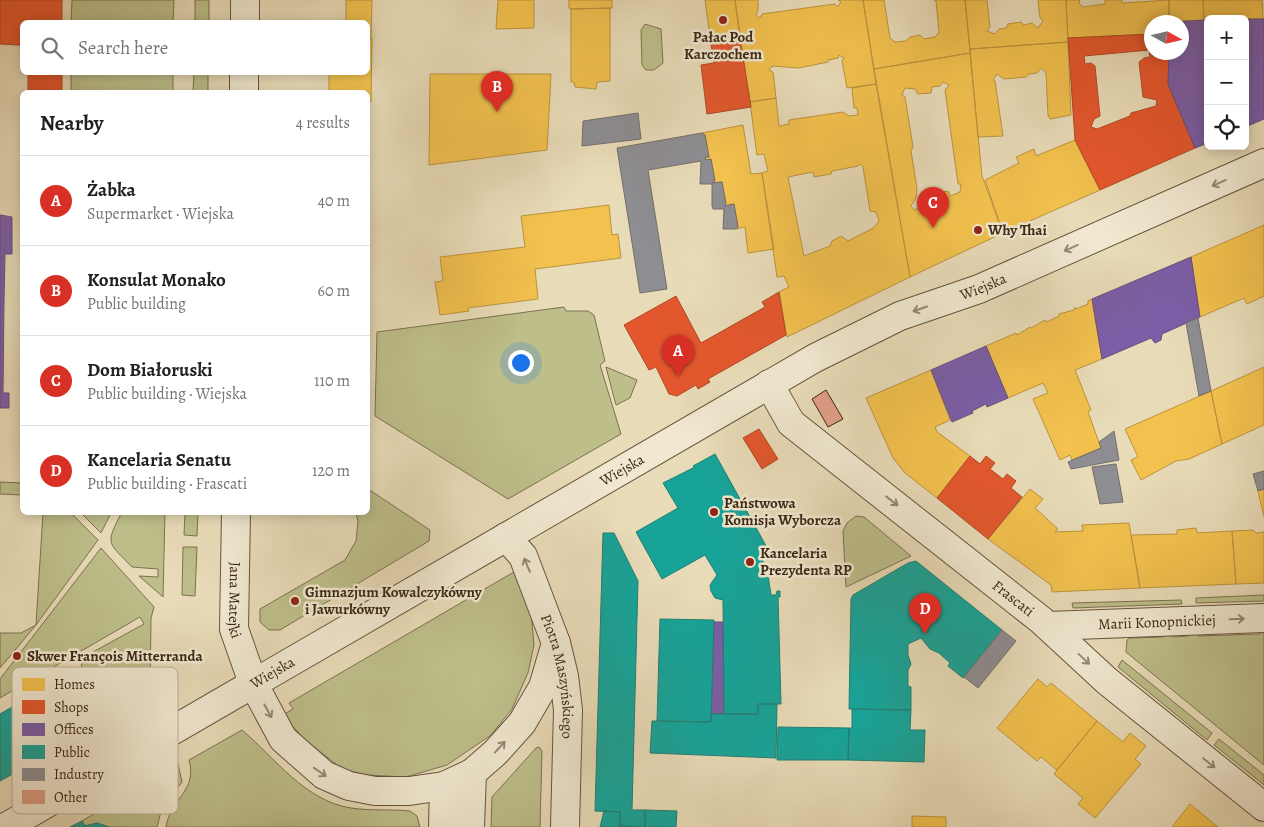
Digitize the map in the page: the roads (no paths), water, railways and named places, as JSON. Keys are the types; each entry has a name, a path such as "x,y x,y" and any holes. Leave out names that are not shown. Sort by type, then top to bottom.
{"street":[{"path":"245,0 245,20"},
{"path":"244,75 244,90"},
{"name":"Wiejska","path":"178,727 769,384 900,316 979,289 1264,164"},
{"name":"Frascati","path":"769,384 791,423 1048,626 1108,681 1264,807"},
{"name":"Jana Matejki","path":"236,515 234,629 253,683 283,739 324,775 349,786 376,791 409,791 444,786 472,773 495,753 522,723 543,687 556,643"},
{"name":"Piotra Maszyńskiego","path":"506,537 523,556 556,643 564,676 568,710 565,827"},
{"name":"Marii Konopnickiej","path":"1048,626 1264,618"},
{"path":"470,827 472,773"},
{"path":"443,827 444,786"},
{"name":"Wiejska","path":"6,827 28,814"}],"place":[{"name":"Pałac Pod Karczochem","path":"723,20"},
{"name":"Konsulat Monako","path":"497,112"},
{"name":"Dom Białoruski","path":"933,228"},
{"name":"Why Thai","path":"978,230"},
{"name":"Żabka","path":"678,376"},
{"name":"Państwowa Komisja Wyborcza","path":"714,512"},
{"name":"Kancelaria Prezydenta RP","path":"750,562"},
{"name":"Gimnazjum Kowalczykówny i Jawurkówny","path":"295,601"},
{"name":"Kancelaria Senatu","path":"925,634"},
{"name":"Skwer François Mitterranda","path":"17,656"}]}
